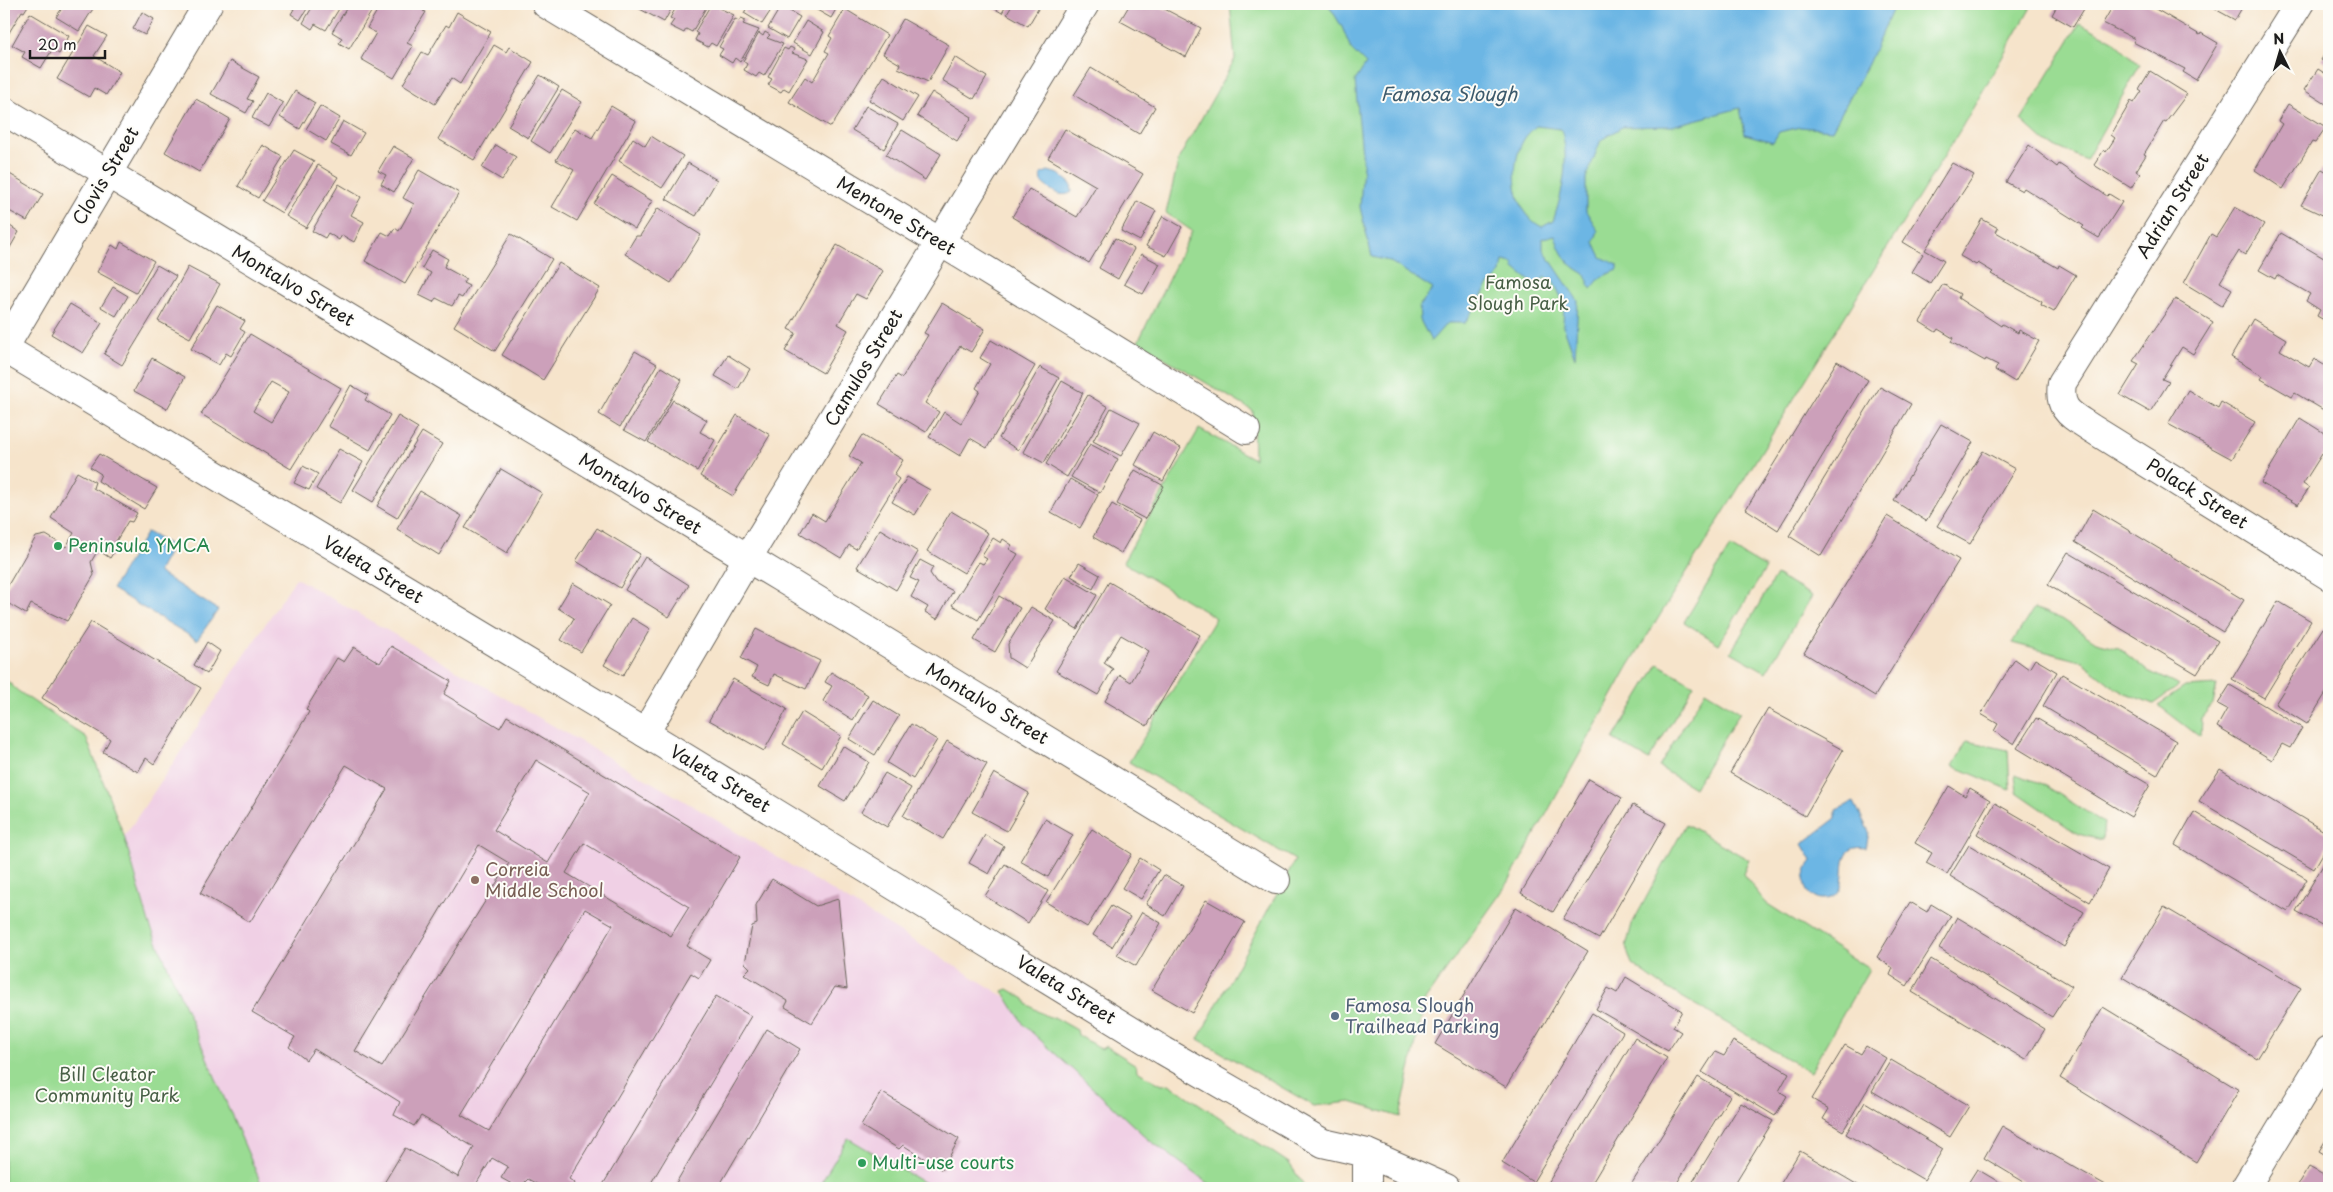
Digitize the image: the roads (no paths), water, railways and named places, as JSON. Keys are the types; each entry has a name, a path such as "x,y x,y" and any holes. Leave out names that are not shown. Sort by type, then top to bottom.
{"street":[{"name":"Clovis Street","path":"4,348 208,4"},
{"name":"Mentone Street","path":"546,4 940,242 1246,430"},
{"name":"Camulos Street","path":"645,733 747,559 1085,4"},
{"name":"Adrian Street","path":"2066,410 2060,398 2062,383 2299,4"},
{"name":"Montalvo Street","path":"4,111 1276,880"},
{"name":"Valeta Street","path":"4,348 645,733 1164,1051 1323,1143 1367,1153 1446,1188"},
{"name":"Polack Street","path":"2066,410 2329,576"},
{"path":"2245,1188 2329,1050"},
{"path":"1367,1153 1367,1188"}],"water":[{"name":"Famosa Slough","path":"1328,4 1895,4 1868,64 1832,130 1800,127 1779,132 1773,142 1745,134 1740,108 1672,126 1622,127 1601,140 1586,178 1586,211 1598,231 1594,242 1601,257 1618,265 1618,270 1601,277 1591,289 1585,274 1565,258 1559,248 1555,235 1543,238 1543,249 1578,301 1575,358 1563,325 1564,303 1553,281 1545,277 1535,285 1514,268 1513,263 1503,261 1501,273 1487,287 1465,323 1447,323 1431,341 1420,320 1419,306 1433,289 1389,261 1372,257 1360,207 1363,164 1355,81 1366,64 1351,49 1342,27","holes":["1536,126 1561,129 1564,140 1565,163 1560,199 1553,221 1542,227 1532,220 1520,200 1516,188 1516,163 1523,141"]},
{"path":"1048,171 1059,174 1071,184 1072,192 1064,195 1060,194 1052,191 1042,183 1041,174"},
{"path":"147,532 172,546 158,572 218,610 197,640 112,589"},
{"path":"1854,802 1869,832 1866,848 1854,848 1847,853 1842,882 1839,891 1833,897 1821,899 1814,897 1806,889 1804,878 1812,861 1802,844 1836,818 1836,810"}],"place":[{"name":"Peninsula YMCA","path":"58,546"},
{"name":"Correia Middle School","path":"475,880"},
{"name":"Famosa Slough Trailhead Parking","path":"1335,1016"},
{"name":"Multi-use courts","path":"862,1163"}],"park label":[{"name":"Famosa Slough Park","path":"1518,293"},
{"name":"Bill Cleator Community Park","path":"107,1085"}]}
